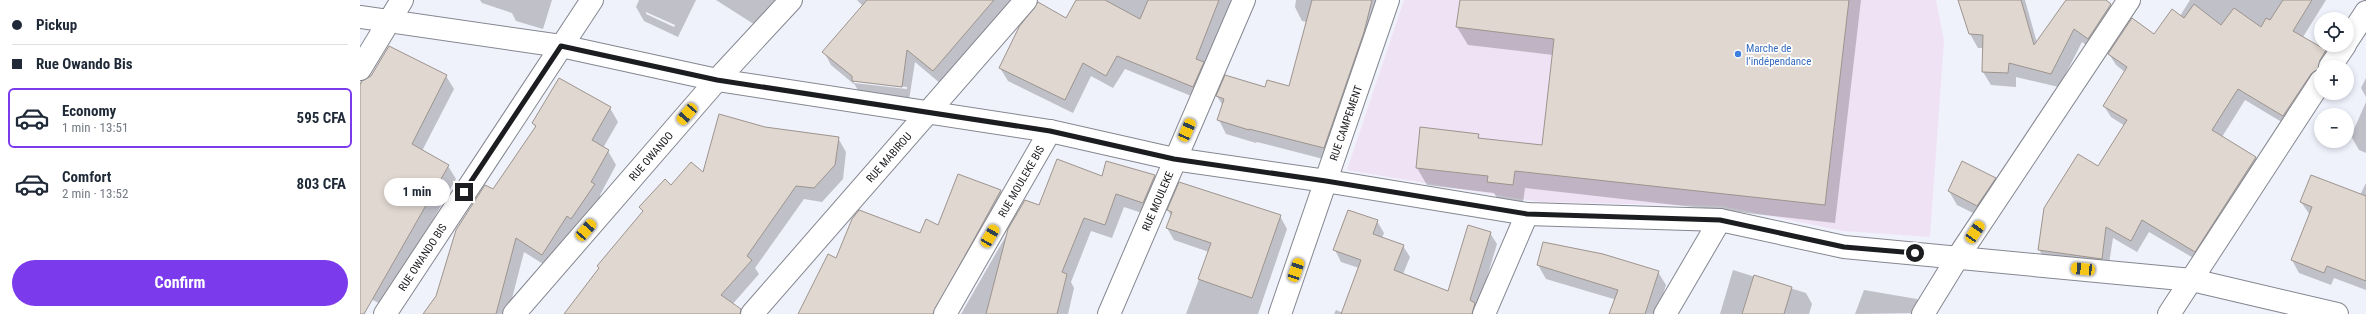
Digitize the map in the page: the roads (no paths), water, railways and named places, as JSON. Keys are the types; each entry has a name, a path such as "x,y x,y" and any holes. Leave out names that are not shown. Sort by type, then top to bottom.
{"street":[{"path":"360,68 402,0"},
{"name":"RUE OWANDO BIS","path":"385,314 592,0"},
{"name":"RUE OWANDO","path":"514,314 717,80 791,0"},
{"name":"RUE MABIROU","path":"752,314 1026,0"},
{"name":"RUE MOULEKE","path":"1109,314 1174,159 1244,0"},
{"name":"RUE CAMPEMENT","path":"1280,314 1388,0"},
{"path":"1923,314 1958,257 2129,0"},
{"path":"2354,30 2366,12"},
{"path":"360,16 389,22 561,46 717,80 1050,131 1174,159 1326,181 1527,214 1720,220 1844,247 2192,280 2337,314"},
{"path":"2169,314 2314,92"},
{"name":"RUE MOULEKE BIS","path":"945,314 1050,131"},
{"path":"1484,314 1527,214"},
{"path":"1665,314 1720,220"}],"place":[{"name":"Marche de l’indépendance","path":"1738,54"}]}
